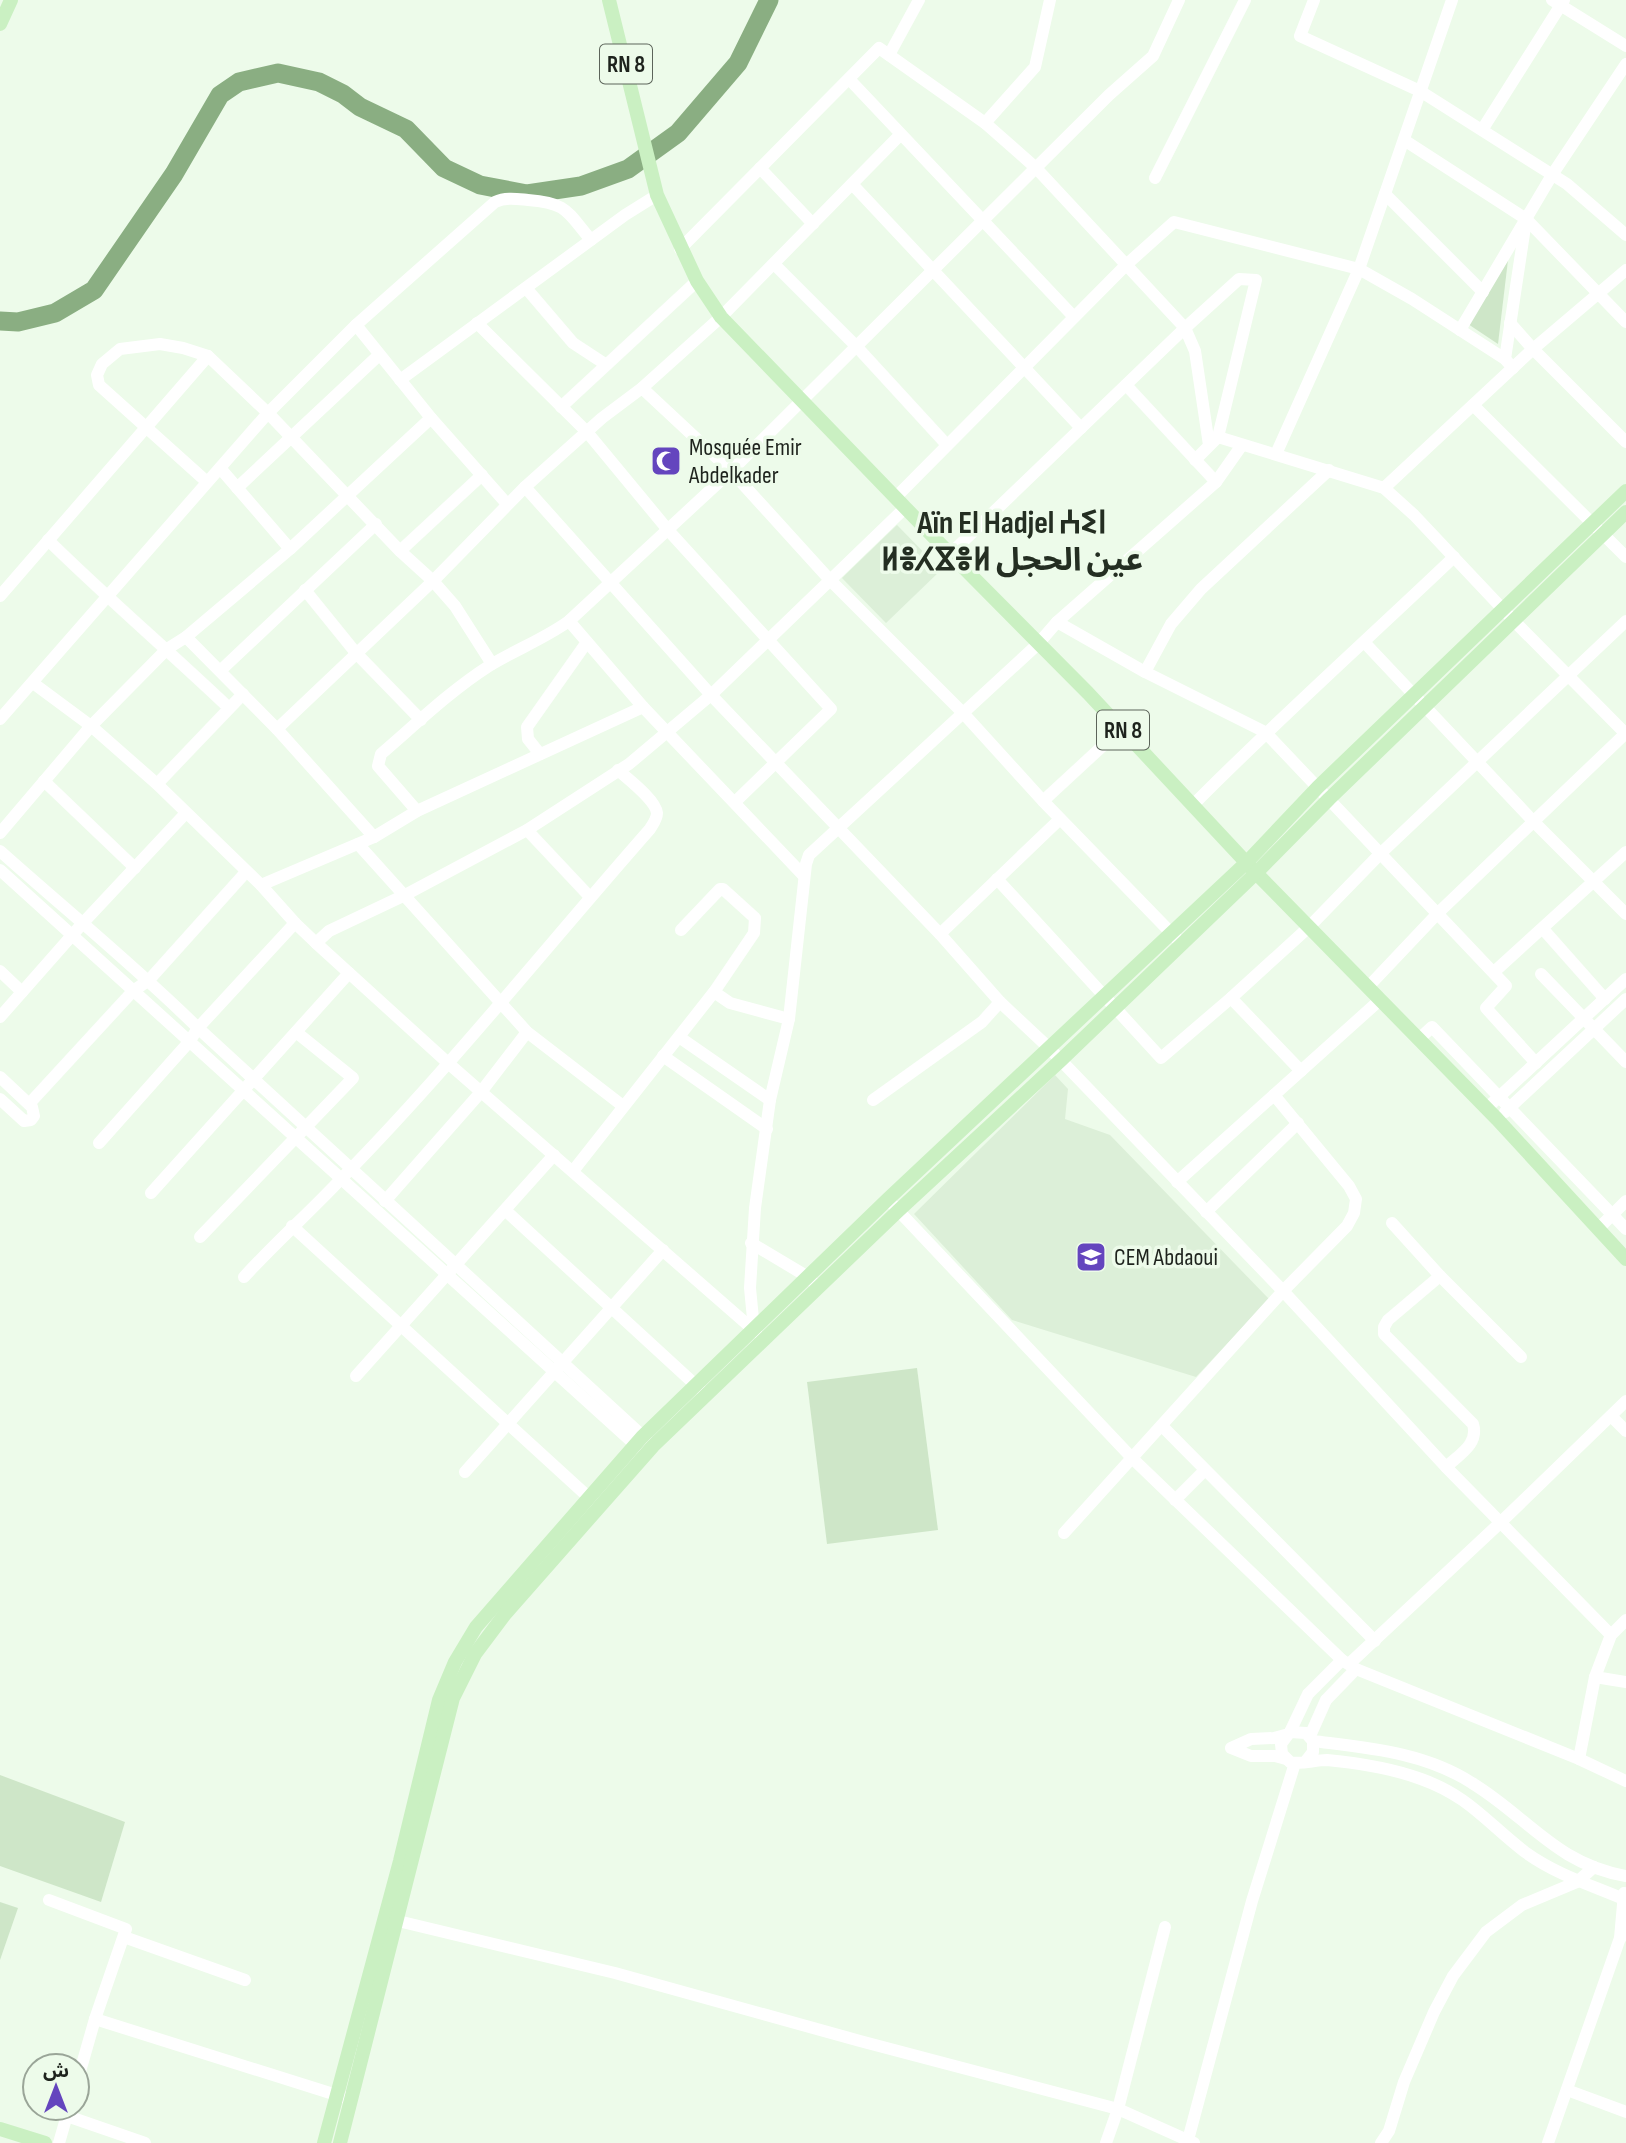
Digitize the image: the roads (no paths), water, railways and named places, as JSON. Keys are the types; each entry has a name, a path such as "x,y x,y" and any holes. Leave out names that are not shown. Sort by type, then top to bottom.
{"main road":[{"path":"0,24 11,0"},
{"name":"RN 8","path":"609,0 655,187 680,249 721,317 1497,1119 1626,1259"},
{"path":"340,2143 344,2097 439,1700 455,1662 476,1627 644,1446 814,1282 898,1210 1182,944 1318,787 1626,491"},
{"path":"814,1282 888,1199 1048,1047 1171,933 1329,799 1626,512"},
{"path":"324,2143 344,2097 398,1921 453,1698 475,1654 594,1502"},
{"path":"0,2129 45,2143"}],"street":[{"path":"889,55 919,0"},
{"path":"985,123 1035,67 1050,0"},
{"path":"417,811 382,771 378,760 381,754 492,664 569,621 731,471 1109,95 1153,56 1179,0"},
{"path":"1155,178 1245,0"},
{"path":"1314,0 1300,36 1420,91 1567,184 1626,235"},
{"path":"1276,454 1359,269 1404,140 1447,2"},
{"path":"1482,130 1559,2 1626,47"},
{"path":"680,249 879,48 985,123 1036,168 1185,328 1195,351 1214,441"},
{"path":"1460,330 1552,175 1626,64"},
{"path":"849,79 1074,317"},
{"path":"277,729 433,581 525,487 721,317 900,135"},
{"path":"1404,140 1526,219 1626,322"},
{"path":"760,168 813,224"},
{"path":"852,184 1081,428"},
{"path":"400,380 591,240 655,187"},
{"path":"1385,194 1483,292"},
{"path":"3,711 33,682 268,413 356,325 500,200 508,198 558,204 591,240"},
{"path":"1509,363 1510,323 1526,219"},
{"path":"316,943 329,931 405,895 527,830 629,764 711,695 831,580 901,502 947,445 1126,265 1174,222 1359,269 1412,299 1509,363"},
{"path":"774,264 857,347 947,445"},
{"path":"1384,488 1473,405 1509,363 1533,349 1626,270"},
{"path":"950,554 1239,279 1256,280 1214,441 1195,460"},
{"path":"561,407 697,281"},
{"path":"526,288 573,343 606,364"},
{"path":"477,323 587,432 667,530 831,709 735,802"},
{"path":"1510,323 1626,442"},
{"path":"356,325 431,418 507,504"},
{"path":"207,482 99,385 97,375 102,364 120,349 160,344 208,356 268,413 400,551 433,581 455,606 492,664"},
{"path":"237,488 379,355"},
{"path":"0,596 208,356"},
{"path":"1126,385 1216,482"},
{"path":"642,388 731,471 831,580 964,714 1060,819 1182,944"},
{"path":"1473,405 1626,557"},
{"path":"0,832 91,726 167,649 186,637 290,549 431,418"},
{"path":"1214,441 1276,454 1384,488 1415,514 1514,621 1626,734 1438,913 1368,987"},
{"path":"758,1335 750,1288 751,1243 771,1100 789,1019 804,876 809,855 964,714 1038,644 1057,622 1216,482 1242,445"},
{"path":"220,468 290,549"},
{"path":"1145,671 1171,624 1201,589 1329,470"},
{"path":"400,551 482,475"},
{"path":"525,487 711,695 940,934 1000,1002 1061,1060 1283,1291 1446,1467 1611,1635"},
{"path":"220,671 376,524"},
{"path":"48,540 229,708"},
{"path":"1193,805 1265,732 1454,557"},
{"path":"305,590 356,653 421,720"},
{"path":"569,621 643,706 804,876"},
{"path":"998,879 1161,1058 1309,927 1380,853 1626,621"},
{"path":"1057,622 1145,671 1265,732 1506,986 1486,1008 1536,1063"},
{"path":"186,637 277,729 374,837"},
{"path":"540,754 528,739 527,727 587,642"},
{"path":"1364,642 1533,821 1626,914"},
{"path":"33,682 91,726 156,784 261,885 316,943 758,1335"},
{"path":"156,784 243,694"},
{"path":"261,885 374,837 417,811 643,706"},
{"path":"1044,801 1121,729"},
{"path":"244,1277 292,1226 341,1180 448,1062 650,829 657,811 653,803 618,770"},
{"path":"44,781 135,868"},
{"path":"0,1017 185,814"},
{"path":"940,934 1060,819"},
{"path":"527,830 590,897"},
{"path":"358,844 527,1032 623,1106"},
{"path":"0,851 82,925 149,980 253,1079 341,1180 451,1270 644,1446"},
{"path":"1494,972 1625,854"},
{"path":"0,870 243,1091 351,1169 386,1201 451,1270"},
{"path":"29,1104 133,991 149,980 246,872"},
{"path":"573,1171 714,992 754,933 755,918 720,889 681,930"},
{"path":"99,1143 189,1042 198,1028 295,923"},
{"path":"1543,929 1605,999"},
{"path":"0,971 22,992"},
{"path":"151,1193 349,972"},
{"path":"1541,974 1626,1062"},
{"path":"1497,1119 1589,1024 1605,999 1625,982"},
{"path":"714,992 730,1003 789,1019"},
{"path":"1231,998 1301,1071"},
{"path":"1177,1182 1381,999"},
{"path":"1486,1109 1536,1063 1626,999"},
{"path":"873,1100 982,1023 1000,1002"},
{"path":"1419,1039 1432,1027 1626,1229"},
{"path":"200,1237 353,1078 296,1032"},
{"path":"386,1201 481,1092 527,1032"},
{"path":"679,1037 771,1100"},
{"path":"663,1056 767,1129"},
{"path":"0,1077 29,1104 35,1114 31,1120 26,1121 0,1099"},
{"path":"1064,1533 1163,1427 1283,1291 1346,1226 1354,1213 1356,1199 1349,1186 1273,1095"},
{"path":"1206,1212 1298,1123"},
{"path":"356,1376 554,1155"},
{"path":"888,1199 1133,1459 1349,1664 1626,1781"},
{"path":"1598,1229 1626,1201"},
{"path":"505,1210 701,1390"},
{"path":"1392,1223 1440,1276 1521,1357"},
{"path":"292,1226 594,1502"},
{"path":"751,1243 814,1282"},
{"path":"465,1472 663,1250"},
{"path":"1440,1276 1388,1320 1384,1334 1474,1424 1476,1433 1473,1442 1446,1467"},
{"path":"1295,1761 1281,1744 1308,1694 1349,1664 1374,1641 1626,1401"},
{"path":"1611,1416 1626,1431"},
{"path":"1163,1427 1374,1641"},
{"path":"1175,1500 1205,1470"},
{"path":"1579,1759 1595,1677 1611,1635 1626,1620"},
{"path":"398,1921 615,1973 873,2045 1118,2109 1191,2142 1252,1901 1295,1761 1313,1752 1311,1739 1326,1700 1349,1664"},
{"path":"1595,1677 1626,1682"},
{"path":"1548,2143 1623,1935 1625,1895 1577,1882 1525,1851 1459,1796 1422,1779 1385,1768 1337,1761 1295,1761 1275,1756 1251,1756 1231,1748 1251,1739 1274,1738 1301,1731 1311,1739 1388,1750 1429,1761 1469,1781 1498,1800 1539,1837 1578,1862 1626,1876"},
{"path":"1381,2143 1389,2131 1404,2082 1434,2012 1453,1976 1486,1931 1522,1905 1577,1882 1594,1867"},
{"path":"49,1900 126,1929 86,2052"},
{"path":"1106,2143 1118,2109 1165,1927"},
{"path":"124,1937 244,1980"},
{"path":"95,2019 344,2097"},
{"path":"1567,2090 1626,2112"},
{"path":"91,2121 145,2143"},
{"path":"59,2143 65,2122"}],"waterway":[{"path":"0,321 18,322 55,313 94,290 174,174 220,95 239,82 278,73 319,82 343,94 360,107 406,129 444,168 480,185 527,194 581,186 628,169 678,133 738,63 769,0"}],"place":[{"name":"Mosquée Emir Abdelkader","path":"666,461"},
{"name":"CEM Abdaoui","path":"1091,1257"}],"district":[{"name":"Aïn El Hadjel ⵄⵉⵏ ⵍⴻⵃⴵⴻⵍ عين الحجل","path":"1012,540"}]}
